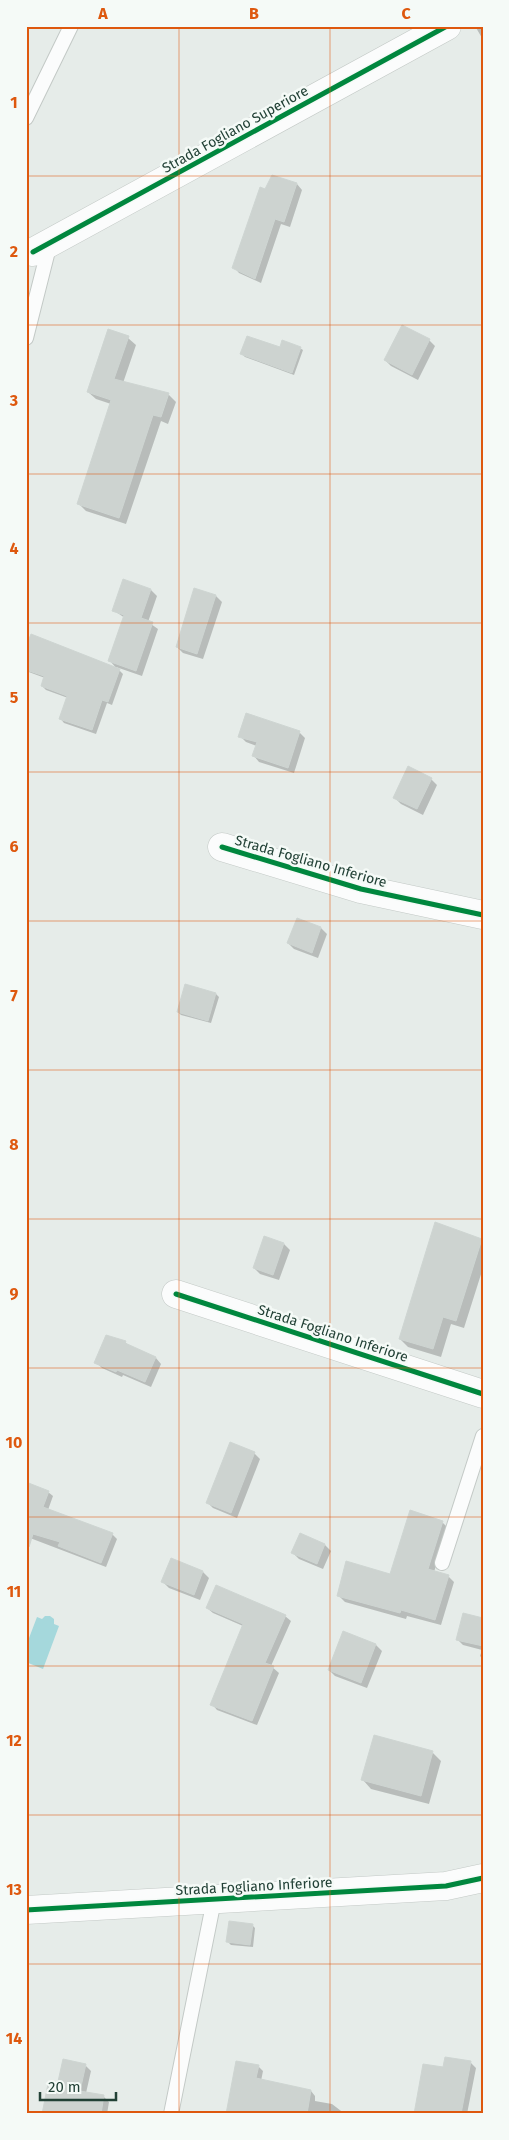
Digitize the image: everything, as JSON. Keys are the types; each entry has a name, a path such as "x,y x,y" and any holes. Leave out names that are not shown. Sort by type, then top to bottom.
{"street":[{"name":"Strada Fogliano Superiore","path":"34,255 447,26"},
{"name":"Strada Fogliano Inferiore","path":"222,847 361,889 483,915"},
{"name":"Strada Fogliano Inferiore","path":"176,1294 483,1394"},
{"name":"Strada Fogliano Inferiore","path":"26,1910 446,1886 483,1878"}],"lane":[{"path":"26,118 71,26"},
{"path":"26,338 34,255"},
{"path":"442,1563 483,1436"},
{"path":"172,2114 214,1900"}],"water":[{"path":"45,1616 50,1616 54,1619 54,1624 59,1626 43,1669 26,1662 26,1646 37,1617 42,1619"}],"building":[{"path":"272,175 297,183 284,222 275,219 255,279 232,268 260,187 265,189"},
{"path":"402,325 430,339 412,375 384,360"},
{"path":"108,329 129,336 114,379 169,393 161,417 153,415 119,518 77,504 111,400 87,392"},
{"path":"247,336 280,347 282,340 301,347 292,373 240,354"},
{"path":"123,579 151,589 141,618 153,622 136,671 108,661 124,615 112,611"},
{"path":"194,588 216,595 197,654 176,647"},
{"path":"31,634 120,669 108,702 102,700 92,730 59,719 67,696 41,686 44,676 26,670 26,647"},
{"path":"246,713 300,731 288,768 252,756 257,742 238,737"},
{"path":"408,766 432,778 417,809 393,798"},
{"path":"297,918 321,927 312,953 287,943"},
{"path":"185,984 216,993 208,1021 177,1012"},
{"path":"435,1222 482,1239 456,1321 443,1317 433,1349 399,1339"},
{"path":"264,1236 284,1243 273,1275 253,1268"},
{"path":"106,1335 126,1341 125,1343 156,1357 145,1382 94,1363"},
{"path":"230,1442 255,1452 231,1513 206,1503"},
{"path":"26,1482 49,1491 43,1507 113,1533 101,1563 58,1546 60,1542 33,1534 29,1547 26,1546"},
{"path":"410,1510 443,1521 428,1569 449,1575 435,1620 401,1610 400,1613 337,1596 346,1561 390,1574"},
{"path":"300,1533 325,1544 317,1564 291,1553"},
{"path":"171,1558 203,1571 194,1595 161,1582"},
{"path":"216,1585 286,1615 265,1663 274,1666 252,1721 210,1705 243,1624 206,1608"},
{"path":"463,1613 483,1618 483,1646 456,1640"},
{"path":"343,1631 376,1644 361,1683 328,1670"},
{"path":"374,1735 433,1751 421,1796 361,1780"},
{"path":"229,1921 253,1924 250,1945 226,1942"},
{"path":"445,2057 471,2061 461,2114 414,2114 423,2064 443,2067"},
{"path":"63,2059 86,2064 80,2091 104,2095 101,2114 42,2114 48,2084 57,2086"},
{"path":"236,2061 259,2065 256,2078 311,2090 307,2114 226,2114"}],"cycle path":[{"path":"33,252 447,26"},
{"path":"222,847 361,889 483,915"},
{"path":"176,1294 483,1394"},
{"path":"26,1910 446,1886 483,1878"}]}
